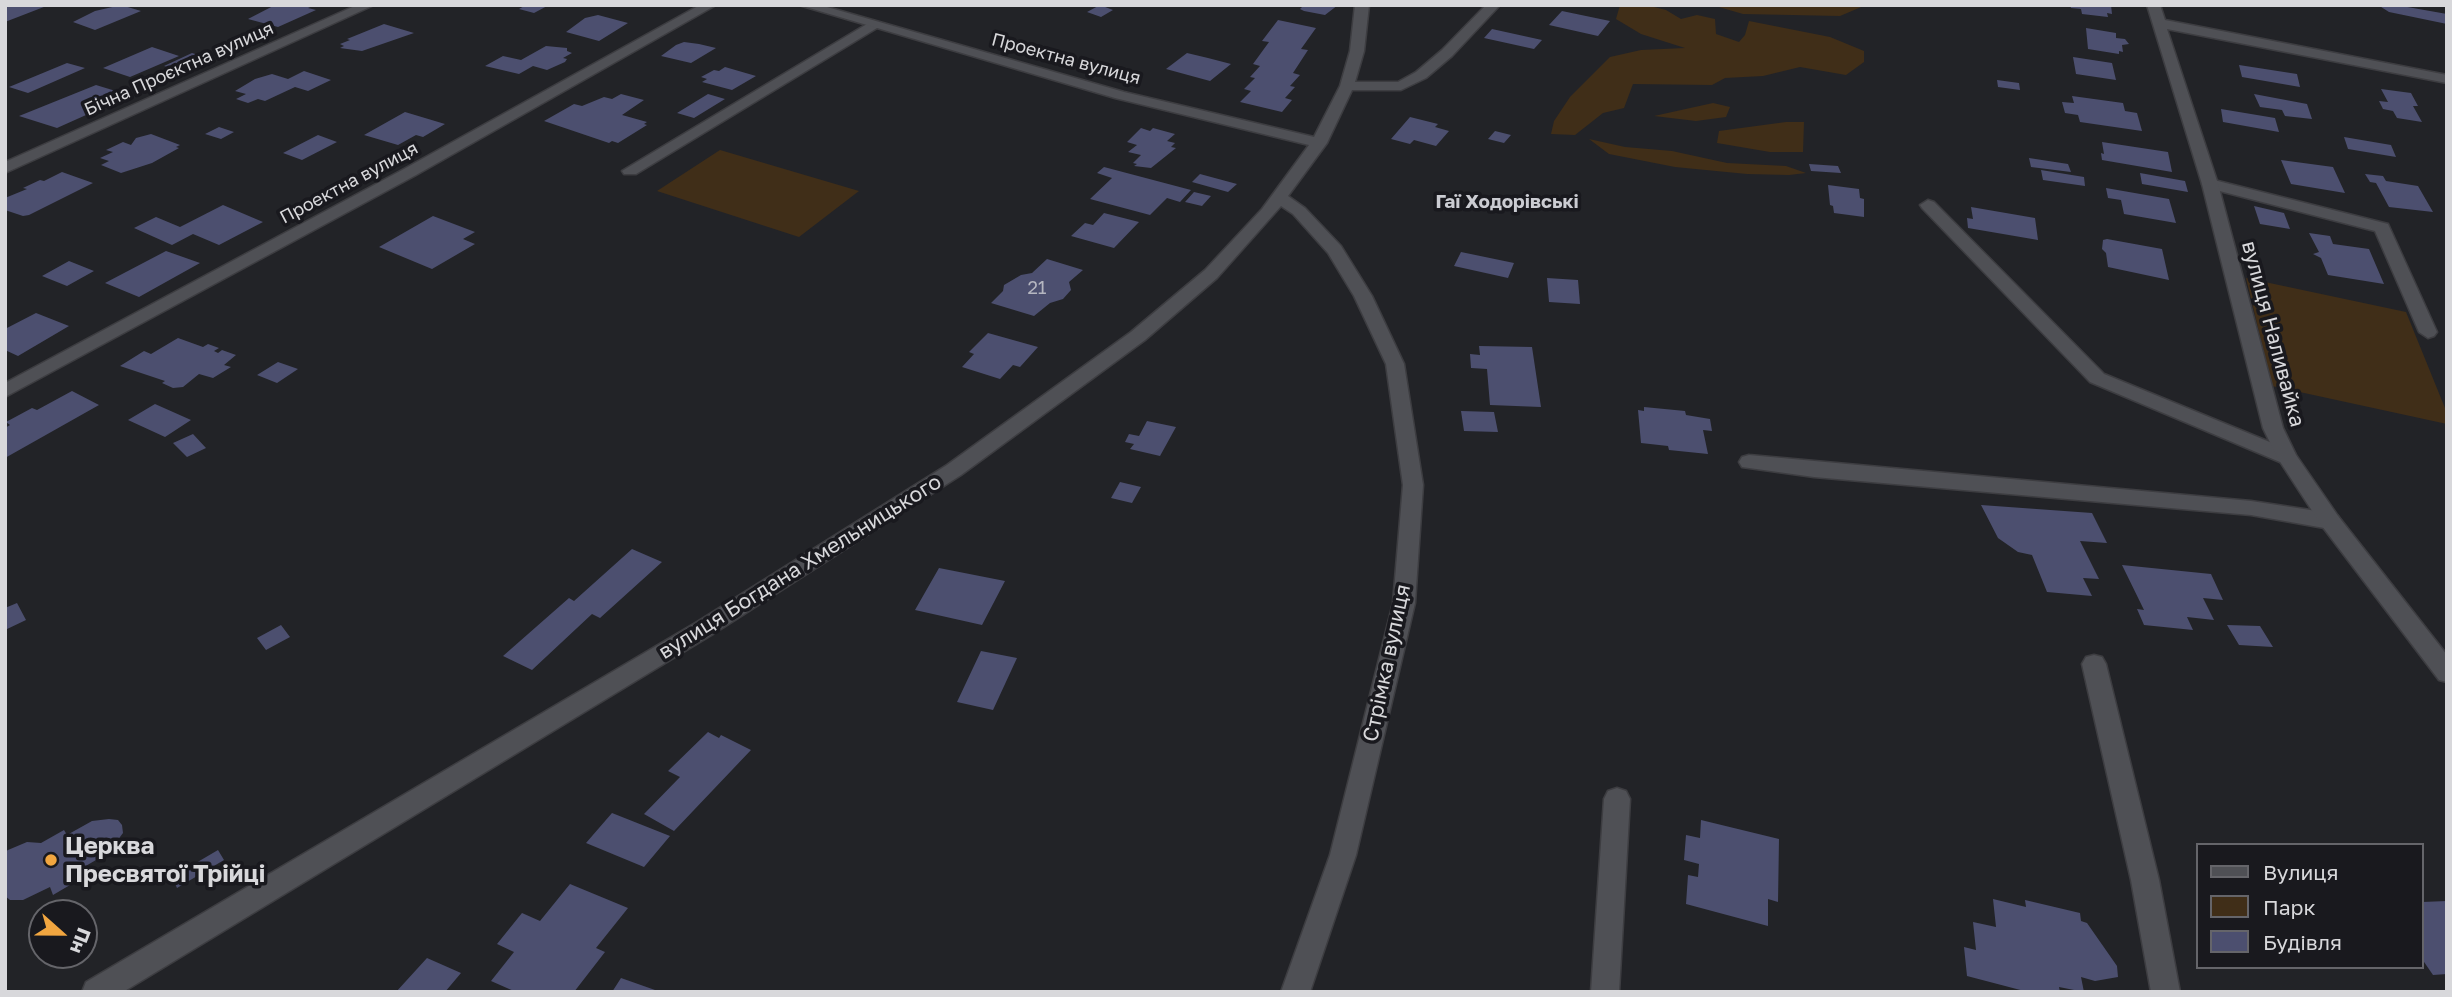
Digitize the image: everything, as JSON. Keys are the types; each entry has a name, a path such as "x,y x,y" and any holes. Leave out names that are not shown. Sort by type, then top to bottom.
{"street":[{"name":"Бічна Проєктна вулиця","path":"5,168 368,5"},
{"name":"Проектна вулиця","path":"5,391 411,172 710,5"},
{"name":"Проектна вулиця","path":"805,5 1120,95 1319,143"},
{"name":"вулиця Богдана Хмельницького","path":"96,992 705,628 954,470 1138,336 1211,274 1279,197 1319,143 1347,86 1357,51 1362,5"},
{"path":"1347,86 1401,86 1421,75 1447,53 1494,5"},
{"path":"2155,14 2447,79"},
{"name":"вулиця Наливайка","path":"2155,14 2210,184 2273,428 2287,457 2330,521 2447,673"},
{"path":"630,171 872,25"},
{"path":"2210,184 2382,228 2428,332"},
{"name":"Стрімка вулиця","path":"1279,197 1299,211 1335,250 1363,296 1395,364 1413,485 1404,603 1343,855 1295,992"},
{"path":"1928,205 2097,378 2287,457"},
{"path":"1749,462 2251,508 2330,521"},
{"path":"2094,664 2145,880 2165,992"},
{"path":"1605,992 1617,799"}],"green space":[{"path":"1620,5 1646,5 1666,10 1681,19 1697,15 1715,19 1716,34 1739,42 1745,35 1749,21 1830,37 1864,51 1864,62 1846,75 1800,67 1763,76 1725,78 1712,85 1633,84 1624,108 1603,113 1575,135 1551,134 1554,121 1570,97 1610,57 1641,50 1685,48 1641,34 1616,19"},
{"path":"1712,5 1866,5 1840,16 1743,14"},
{"path":"1713,103 1730,107 1726,117 1696,121 1654,116"},
{"path":"1804,122 1803,152 1770,152 1717,143 1719,131"},
{"path":"1589,139 1625,147 1672,151 1727,163 1786,166 1806,173 1747,174 1675,167 1609,154"},
{"path":"720,150 859,191 799,237 657,191"},
{"path":"2246,278 2406,312 2447,413 2447,424 2272,386"}],"building":[{"path":"12,5 49,5 5,22 5,8"},
{"path":"121,5 141,11 95,30 73,22 95,11"},
{"path":"275,5 315,5 308,8 316,10 278,27 248,19"},
{"path":"526,5 549,5 534,13 519,9"},
{"path":"1100,5 1113,10 1101,17 1087,12"},
{"path":"1304,5 1338,5 1325,15 1300,9"},
{"path":"2070,5 2111,5 2112,14 2107,13 2108,17 2082,14 2081,9 2071,8"},
{"path":"2378,5 2396,5 2447,14 2447,24 2389,12"},
{"path":"1562,11 1610,21 1598,36 1549,25"},
{"path":"598,15 628,23 599,41 566,32 585,18"},
{"path":"1278,20 1316,28 1301,49 1308,50 1293,73 1300,75 1290,86 1295,87 1285,98 1292,100 1282,112 1240,102 1251,91 1244,89 1255,78 1250,77 1260,66 1253,64 1269,42 1262,41"},
{"path":"384,24 414,33 362,51 340,48 344,46 340,44 350,40 347,39"},
{"path":"2086,28 2116,33 2116,38 2125,39 2129,44 2122,45 2123,52 2119,51 2119,54 2088,49"},
{"path":"1492,29 1542,40 1534,49 1484,38"},
{"path":"684,42 716,48 691,63 661,56"},
{"path":"546,46 567,48 567,51 572,53 563,58 567,59 565,62 547,70 533,66 519,74 485,66 503,56 521,60"},
{"path":"152,47 179,56 130,77 103,68"},
{"path":"192,53 215,60 187,73 164,66"},
{"path":"1187,53 1231,64 1210,81 1166,69"},
{"path":"2073,57 2112,63 2116,80 2076,74"},
{"path":"67,63 85,68 28,93 9,87"},
{"path":"2239,65 2297,74 2300,87 2242,77"},
{"path":"725,67 756,76 732,90 702,82 707,79 701,77"},
{"path":"304,71 331,80 308,91 295,87 265,101 258,99 248,103 236,99 246,94 235,91 255,79 272,74 288,79"},
{"path":"1997,80 2019,83 2020,90 1998,87"},
{"path":"96,85 119,92 85,107 95,111 57,128 19,116"},
{"path":"2381,89 2411,93 2418,106 2413,106 2422,122 2397,118 2393,111 2383,109 2379,101 2388,102"},
{"path":"621,94 644,100 622,115 647,122 644,124 647,125 618,143 609,143 544,121 574,104 582,106 604,97 612,99"},
{"path":"708,94 725,99 694,118 677,113"},
{"path":"2254,94 2307,104 2312,119 2285,116 2282,110 2260,107"},
{"path":"2072,96 2123,103 2125,111 2137,113 2142,131 2080,122 2078,115 2065,113 2062,102 2074,103"},
{"path":"2221,109 2275,118 2279,132 2223,122"},
{"path":"405,112 445,124 423,137 416,135 398,145 364,135"},
{"path":"1410,117 1438,124 1435,127 1449,131 1436,146 1414,140 1410,144 1391,139"},
{"path":"219,127 234,132 221,139 205,134"},
{"path":"1141,128 1175,134 1167,141 1175,143 1171,147 1176,148 1151,168 1134,166 1137,164 1133,163 1141,155 1128,152 1137,145 1127,142"},
{"path":"1495,131 1511,135 1504,143 1488,139"},
{"path":"151,134 180,145 176,147 179,148 152,163 121,173 101,165 109,161 100,158 113,152 106,150 123,142 131,145 136,138"},
{"path":"318,135 337,142 302,160 283,153"},
{"path":"2344,137 2391,145 2396,157 2348,149"},
{"path":"2102,142 2168,152 2172,172 2102,160"},
{"path":"2029,158 2068,164 2071,172 2031,167"},
{"path":"2281,160 2333,167 2345,193 2291,184"},
{"path":"1809,164 1838,166 1841,173 1811,171"},
{"path":"1104,167 1191,190 1180,202 1167,198 1150,215 1090,199 1112,178 1097,173"},
{"path":"2041,170 2084,177 2085,186 2043,180"},
{"path":"62,172 93,183 29,215 23,216 5,210 5,198"},
{"path":"2140,173 2185,181 2188,192 2142,184"},
{"path":"1200,174 1237,184 1228,192 1192,182"},
{"path":"2365,174 2383,176 2386,181 2418,186 2433,212 2389,207 2376,183 2370,182"},
{"path":"1828,185 1859,189 1860,198 1864,199 1864,217 1834,213 1833,206 1830,205"},
{"path":"2106,188 2169,199 2176,223 2124,214 2121,200 2108,198"},
{"path":"1194,192 1211,196 1202,206 1185,202"},
{"path":"223,205 263,222 219,245 193,234 172,245 134,228 156,217 180,227"},
{"path":"2254,206 2284,213 2290,229 2260,224"},
{"path":"1971,207 2035,218 2038,240 1968,228 1967,218 1973,219"},
{"path":"1104,213 1139,222 1114,248 1071,236 1085,223 1093,225"},
{"path":"433,216 475,232 463,239 475,244 432,269 379,247"},
{"path":"2309,233 2330,236 2333,244 2369,249 2384,284 2328,275 2321,258 2313,254 2319,252"},
{"path":"2103,240 2162,249 2169,280 2108,267 2106,253 2102,249"},
{"path":"166,251 200,263 139,297 105,283"},
{"path":"1461,252 1514,263 1508,278 1454,266"},
{"path":"1047,259 1083,270 1069,282 1071,290 1063,299 1050,303 1034,316 991,303 1003,291 1004,285 1021,275 1032,273"},
{"path":"69,261 94,271 67,286 42,276"},
{"path":"1547,278 1578,280 1580,304 1549,302"},
{"path":"36,313 69,326 18,356 5,350 5,329"},
{"path":"988,333 1038,347 1020,367 1013,365 1000,379 962,367 974,354 969,352"},
{"path":"178,338 203,347 208,344 219,348 214,351 218,353 222,350 236,355 224,365 231,367 213,378 199,374 183,387 173,388 162,383 165,381 120,366 144,351 151,354"},
{"path":"1479,346 1532,347 1541,407 1490,405 1487,369 1471,368 1470,354 1480,355"},
{"path":"278,362 298,369 277,383 257,375"},
{"path":"72,391 99,405 5,458 5,428 10,425 6,422 32,408 37,410"},
{"path":"155,404 191,420 165,437 128,420"},
{"path":"1644,407 1685,411 1686,415 1710,419 1712,431 1703,430 1708,454 1669,450 1668,446 1641,443 1638,410 1644,411"},
{"path":"1461,411 1494,412 1498,432 1464,431"},
{"path":"1147,421 1176,427 1160,456 1130,449 1134,444 1125,442 1129,434 1139,436"},
{"path":"193,434 206,448 187,457 173,443"},
{"path":"1120,482 1141,487 1132,503 1111,498"},
{"path":"1981,505 2092,513 2107,543 2080,541 2099,579 2083,578 2092,596 2047,592 2032,555 2018,552 1998,538"},
{"path":"632,549 662,562 600,618 592,614 532,670 503,656 569,598 574,601"},
{"path":"2122,565 2211,574 2223,600 2203,598 2214,620 2187,617 2193,630 2144,625 2137,609 2144,610"},
{"path":"939,568 1005,581 982,625 915,610"},
{"path":"17,603 26,620 5,630 5,608"},
{"path":"281,625 290,637 266,650 257,638"},
{"path":"2227,625 2260,626 2273,647 2239,645"},
{"path":"981,651 1017,658 993,710 957,702"},
{"path":"708,732 719,738 721,735 751,750 674,831 644,814 680,777 668,771"},
{"path":"612,813 670,836 644,867 586,843"},
{"name":"Церква Пресвятої Трійці","path":"118,820 123,833 108,853 84,867 87,875 53,895 50,887 23,900 10,900 5,896 5,852 27,842 41,843 64,830 67,835 92,821"},
{"path":"1701,820 1779,839 1778,902 1768,899 1768,926 1686,904 1688,875 1698,877 1699,864 1684,860 1686,835 1700,838"},
{"path":"218,850 224,860 177,888 172,877"},
{"path":"570,884 628,908 596,948 605,952 574,992 516,992 491,981 514,952 497,944 522,913 540,921"},
{"path":"1993,899 2026,907 2025,900 2080,913 2081,921 2087,923 2117,966 2118,977 2095,981 2081,977 2084,992 2059,987 2060,992 2028,992 1967,976 1964,947 1976,950 1973,922 1996,927"},
{"path":"2447,901 2447,974 2433,975 2424,962 2424,902"},
{"path":"427,958 461,973 445,992 396,992"},
{"path":"621,978 655,990 612,992"}],"place":[{"name":"Церква Пресвятої Трійці","path":"51,860"}],"district":[{"name":"Гаї Ходорівські","path":"1507,202"}]}
